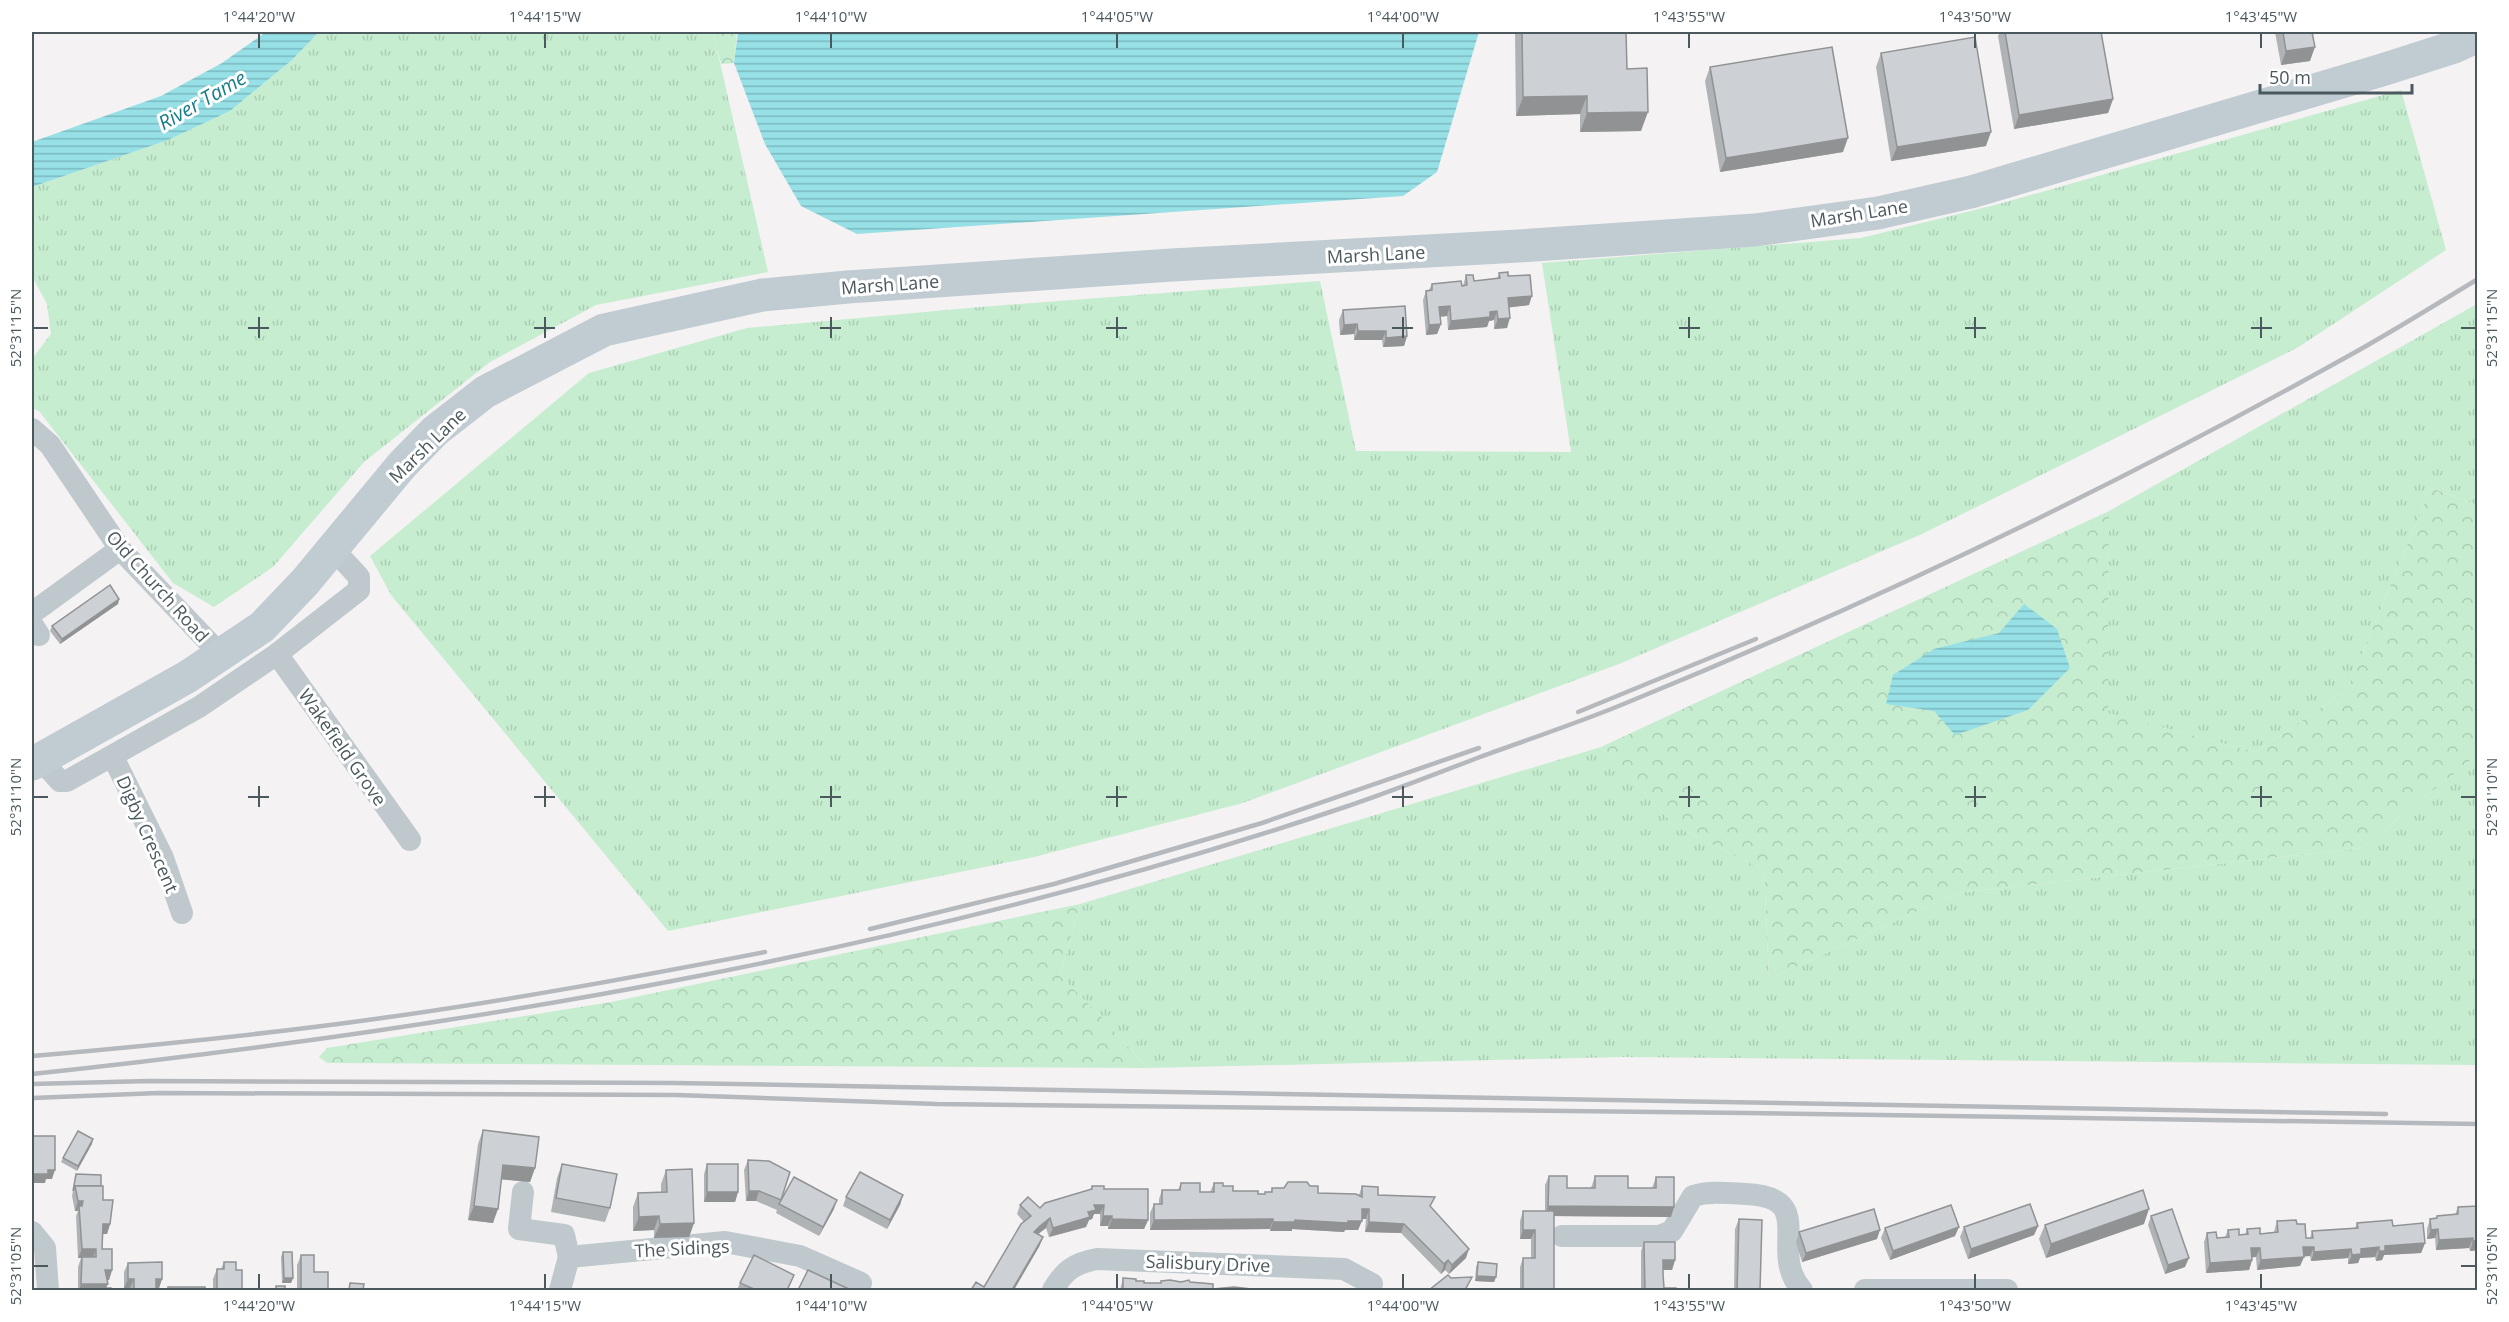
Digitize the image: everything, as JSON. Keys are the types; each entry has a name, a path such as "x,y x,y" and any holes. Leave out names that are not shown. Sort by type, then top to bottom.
{"main road":[{"name":"Marsh Lane","path":"36,762 221,655 262,627 333,549 402,465 435,431 485,392 604,330 762,295 848,286 1755,230 1878,213 1971,192 2382,70 2454,47 2478,36"}],"street":[{"name":"Old Church Road","path":"32,429 50,445 120,549 221,655"},
{"path":"32,613 120,549"},
{"name":"Marsh Lane","path":"36,762 60,781 67,781 199,707 277,654 360,590 359,577 333,549"},
{"name":"Wakefield Grove","path":"277,654 410,840"},
{"name":"Digby Crescent","path":"113,757 163,858 182,913"},
{"path":"523,1192 519,1229 564,1235 568,1257 560,1290"},
{"path":"1562,1236 1659,1236 1672,1231 1693,1196 1706,1192 1763,1195 1779,1200 1787,1212 1789,1268 1802,1290"},
{"path":"32,1232 45,1248 48,1290"},
{"name":"The Sidings","path":"568,1257 725,1242 800,1256 861,1283"},
{"name":"Salisbury Drive","path":"1053,1290 1066,1270 1074,1265 1097,1259 1344,1269 1372,1284"},
{"path":"1865,1290 2007,1290"}],"green space":[{"path":"319,32 713,32 768,272 596,305 490,362 364,462 273,567 214,607 173,583 39,411 32,408 32,359 51,334 47,304 32,276 32,187 168,140 230,111 292,60"},
{"path":"713,32 737,32 734,63 721,64"},
{"path":"2401,90 2446,250 2297,348 1922,534 1619,664 1243,803 1034,857 668,931 391,595 370,556 589,373 747,328 980,307 1320,281 1356,451 1571,452 1542,263 1861,238 1999,204"},
{"path":"2477,304 2477,505 2431,488 2347,690 2256,752 2107,713 2109,511"},
{"path":"2431,488 2477,505 2477,755 2362,848 1957,893 1769,979 1764,870 1675,826 1601,747 2109,511 2108,713 2256,752 2347,690"},
{"path":"1601,747 1675,826 1764,870 1769,979 1957,893 2362,848 2477,755 2477,1065 1622,1057 1147,1068 1100,1015 1060,976 1080,904"},
{"path":"1080,904 1060,976 1100,1015 1147,1068 327,1063 319,1057 327,1048 611,1002"}],"water":[{"name":"River Tame","path":"266,32 319,32 292,60 230,111 168,140 32,187 32,142 161,96 222,63"},
{"path":"738,32 1479,32 1437,172 1403,196 857,234 801,206 765,144 734,63"},
{"path":"2024,604 2057,629 2070,668 2028,710 1955,735 1934,711 1886,704 1893,675 1934,649 1999,633"}],"building":[{"path":"1522,32 1626,32 1627,69 1647,68 1648,112 1587,113 1587,96 1523,97"},
{"path":"2005,32 2101,32 2113,99 2019,115"},
{"path":"2283,32 2312,32 2315,47 2286,51"},
{"path":"1975,37 1991,132 1897,147 1881,53"},
{"path":"1832,47 1848,138 1726,158 1710,67"},
{"path":"1508,272 1508,276 1530,275 1532,296 1508,298 1510,318 1498,319 1497,311 1490,312 1490,317 1451,321 1450,306 1439,307 1441,324 1429,325 1426,291 1432,290 1432,284 1461,281 1462,286 1467,285 1466,275 1473,275 1474,281 1500,278 1499,273"},
{"path":"1405,306 1407,336 1386,338 1386,331 1358,331 1357,324 1344,325 1343,310"},
{"path":"110,585 119,599 62,639 52,626"},
{"path":"483,1130 539,1137 535,1168 503,1165 498,1209 474,1206"},
{"path":"78,1131 93,1139 78,1166 63,1158"},
{"path":"32,1136 55,1136 55,1170 48,1170 48,1174 32,1174"},
{"path":"748,1160 769,1161 790,1172 781,1200 759,1191 749,1191"},
{"path":"562,1164 617,1174 610,1208 556,1198"},
{"path":"707,1164 738,1164 738,1192 707,1192"},
{"path":"692,1169 694,1223 660,1224 659,1216 639,1217 638,1193 667,1192 666,1170"},
{"path":"860,1172 903,1195 890,1220 846,1197"},
{"path":"76,1174 101,1175 101,1186 75,1186 73,1191"},
{"path":"1549,1176 1567,1176 1567,1188 1595,1188 1595,1176 1628,1176 1628,1188 1656,1188 1656,1177 1674,1177 1674,1207 1548,1206"},
{"path":"794,1177 837,1200 823,1227 779,1204"},
{"path":"1288,1182 1307,1182 1310,1186 1318,1186 1318,1193 1356,1194 1362,1197 1362,1186 1378,1187 1378,1195 1435,1197 1430,1206 1469,1249 1452,1265 1448,1260 1444,1264 1404,1224 1369,1222 1369,1209 1362,1209 1362,1221 1348,1221 1348,1223 1295,1220 1295,1222 1273,1222 1273,1219 1154,1220 1154,1204 1162,1204 1162,1190 1180,1190 1181,1183 1200,1183 1200,1192 1214,1192 1214,1183 1223,1183 1223,1186 1233,1186 1233,1191 1258,1191 1258,1194 1265,1194 1265,1192 1272,1192 1272,1188 1284,1188"},
{"path":"75,1186 103,1186 103,1200 113,1200 110,1224 103,1224 102,1249 112,1249 112,1270 105,1270 108,1284 81,1284 82,1257 96,1257 96,1249 82,1249 79,1206 82,1206 83,1201 78,1201"},
{"path":"1092,1186 1104,1186 1104,1189 1148,1189 1148,1220 1112,1219 1112,1216 1103,1216 1104,1205 1094,1205 1096,1210 1088,1212 1090,1217 1053,1228 1050,1218 1034,1232 1043,1237 1012,1290 971,1290 976,1282 984,1287 1021,1224 1031,1216 1020,1205 1028,1197 1040,1208 1045,1203 1092,1189"},
{"path":"2143,1190 2149,1209 2051,1244 2045,1225"},
{"path":"2030,1204 2038,1226 1971,1249 1964,1227"},
{"path":"1951,1205 1959,1227 1893,1251 1885,1228"},
{"path":"2478,1206 2478,1241 2473,1241 2473,1238 2439,1240 2438,1229 2431,1230 2430,1219 2458,1214 2458,1207"},
{"path":"1874,1209 1880,1230 1806,1253 1799,1232"},
{"path":"2172,1209 2189,1258 2168,1265 2151,1216"},
{"path":"1523,1211 1554,1211 1554,1290 1523,1290 1523,1258 1535,1258 1535,1230 1523,1230"},
{"path":"1739,1219 1762,1220 1760,1290 1737,1290"},
{"path":"2296,1220 2297,1224 2305,1224 2306,1238 2313,1238 2312,1231 2358,1228 2357,1223 2392,1220 2393,1226 2423,1223 2425,1243 2385,1246 2385,1251 2379,1251 2379,1247 2361,1249 2361,1254 2352,1255 2351,1249 2314,1252 2314,1247 2303,1247 2304,1257 2261,1260 2260,1248 2251,1248 2252,1260 2210,1263 2207,1233 2216,1232 2217,1238 2229,1237 2228,1230 2239,1229 2239,1235 2248,1234 2247,1229 2260,1228 2260,1234 2278,1232 2277,1221"},
{"path":"1644,1242 1675,1242 1675,1260 1663,1260 1663,1274 1664,1288 1676,1288 1676,1290 1645,1290"},
{"path":"283,1252 292,1252 293,1278 284,1278"},
{"path":"301,1255 314,1255 314,1272 328,1272 328,1290 301,1290"},
{"path":"754,1255 794,1275 787,1290 756,1290 740,1283"},
{"path":"162,1262 162,1279 156,1279 156,1290 134,1290 134,1279 128,1279 128,1263"},
{"path":"224,1262 236,1262 236,1270 242,1270 242,1290 217,1290 217,1269 224,1269"},
{"path":"1478,1262 1497,1264 1496,1277 1477,1276"},
{"path":"808,1270 851,1290 798,1290"},
{"path":"1448,1275 1451,1278 1472,1277 1465,1290 1429,1290"},
{"path":"1123,1278 1136,1279 1144,1283 1189,1280 1190,1282 1213,1284 1213,1289 1234,1287 1251,1290 1123,1290"},
{"path":"350,1283 364,1284 363,1290 349,1290"},
{"path":"276,1286 285,1286 285,1290 276,1290"},
{"path":"168,1287 205,1287 205,1290 168,1290"},
{"path":"91,1288 111,1288 111,1290 91,1290"}],"railway":[{"path":"32,1074 364,1033 530,1007 696,976 860,942 1023,902 1185,858 1345,807 1608,710 1718,665 1900,584 2079,498 2256,407 2377,340 2478,279"},
{"path":"1578,712 1756,639"},
{"path":"870,929 1054,884 1262,823 1479,748"},
{"path":"32,1056 204,1040 375,1019 570,988 765,952"},
{"path":"32,1084 149,1081 675,1083 2386,1114"},
{"path":"32,1098 159,1093 676,1095 937,1104 2478,1124"}]}
